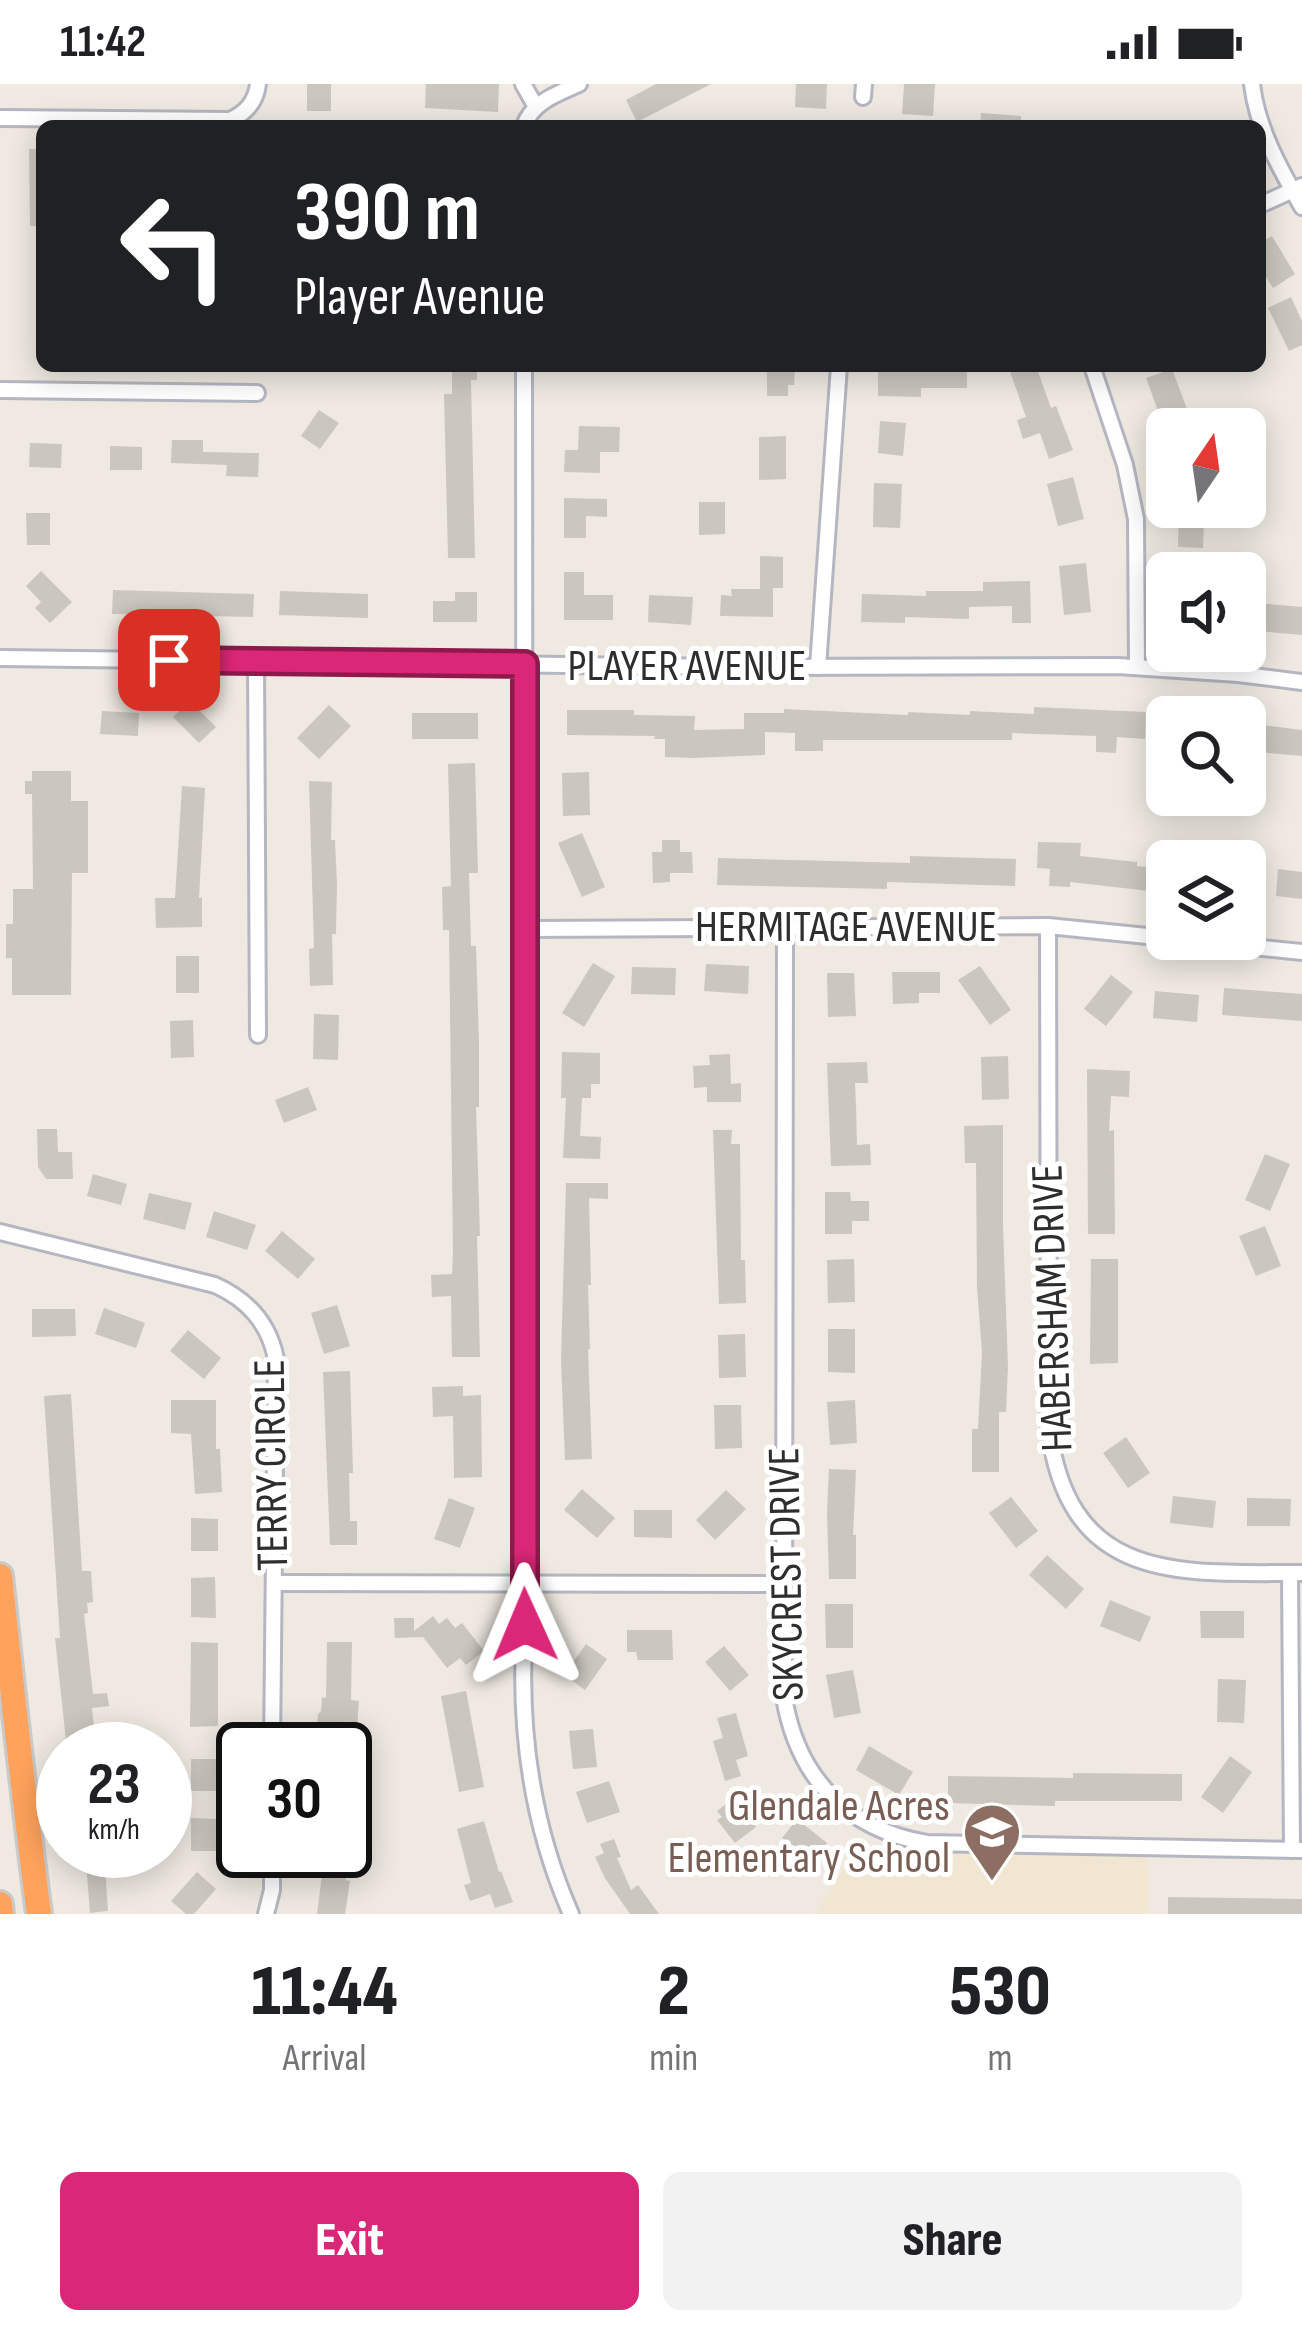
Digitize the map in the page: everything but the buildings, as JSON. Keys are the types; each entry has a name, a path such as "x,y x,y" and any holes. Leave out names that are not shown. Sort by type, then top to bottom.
{"highway":[{"path":"0,1576 39,1914"},
{"path":"0,1904 1,1914"}],"street":[{"path":"0,118 230,120 248,108 258,84"},
{"path":"524,84 536,107"},
{"path":"526,120 536,107 579,84"},
{"path":"1252,84 1259,120"},
{"path":"1266,133 1297,188 1302,207"},
{"path":"1266,202 1297,188"},
{"path":"524,372 523,1707 541,1829 571,1914"},
{"path":"818,667 839,372"},
{"path":"1094,372 1125,465 1136,519 1137,668"},
{"path":"0,391 257,393"},
{"name":"PLAYER AVENUE","path":"0,658 1137,668 1302,682"},
{"path":"256,661 258,1035"},
{"name":"HERMITAGE AVENUE","path":"525,929 1048,926 1146,936"},
{"name":"HABERSHAM DRIVE","path":"1048,926 1048,1429 1057,1473 1077,1513 1128,1557 1203,1574 1296,1573"},
{"name":"SKYCREST DRIVE","path":"785,927 784,1696 796,1744 821,1785 842,1807 884,1832 927,1844 1297,1850"},
{"name":"HERMITAGE AVENUE","path":"1266,948 1302,952"},
{"name":"TERRY CIRCLE","path":"0,1232 215,1285 232,1293 262,1321 276,1359 272,1722"},
{"path":"1296,1573 1297,1850"},
{"path":"274,1583 784,1584"},
{"path":"266,1914 272,1878"}],"shaded area":[{"name":"Glendale Acres Elementary School","path":"856,1850 1148,1851 1148,1914 815,1914"}],"place":[{"name":"Glendale Acres Elementary School","path":"992,1883"}],"route":[{"path":"169,660 525,664 525,1625"}]}
